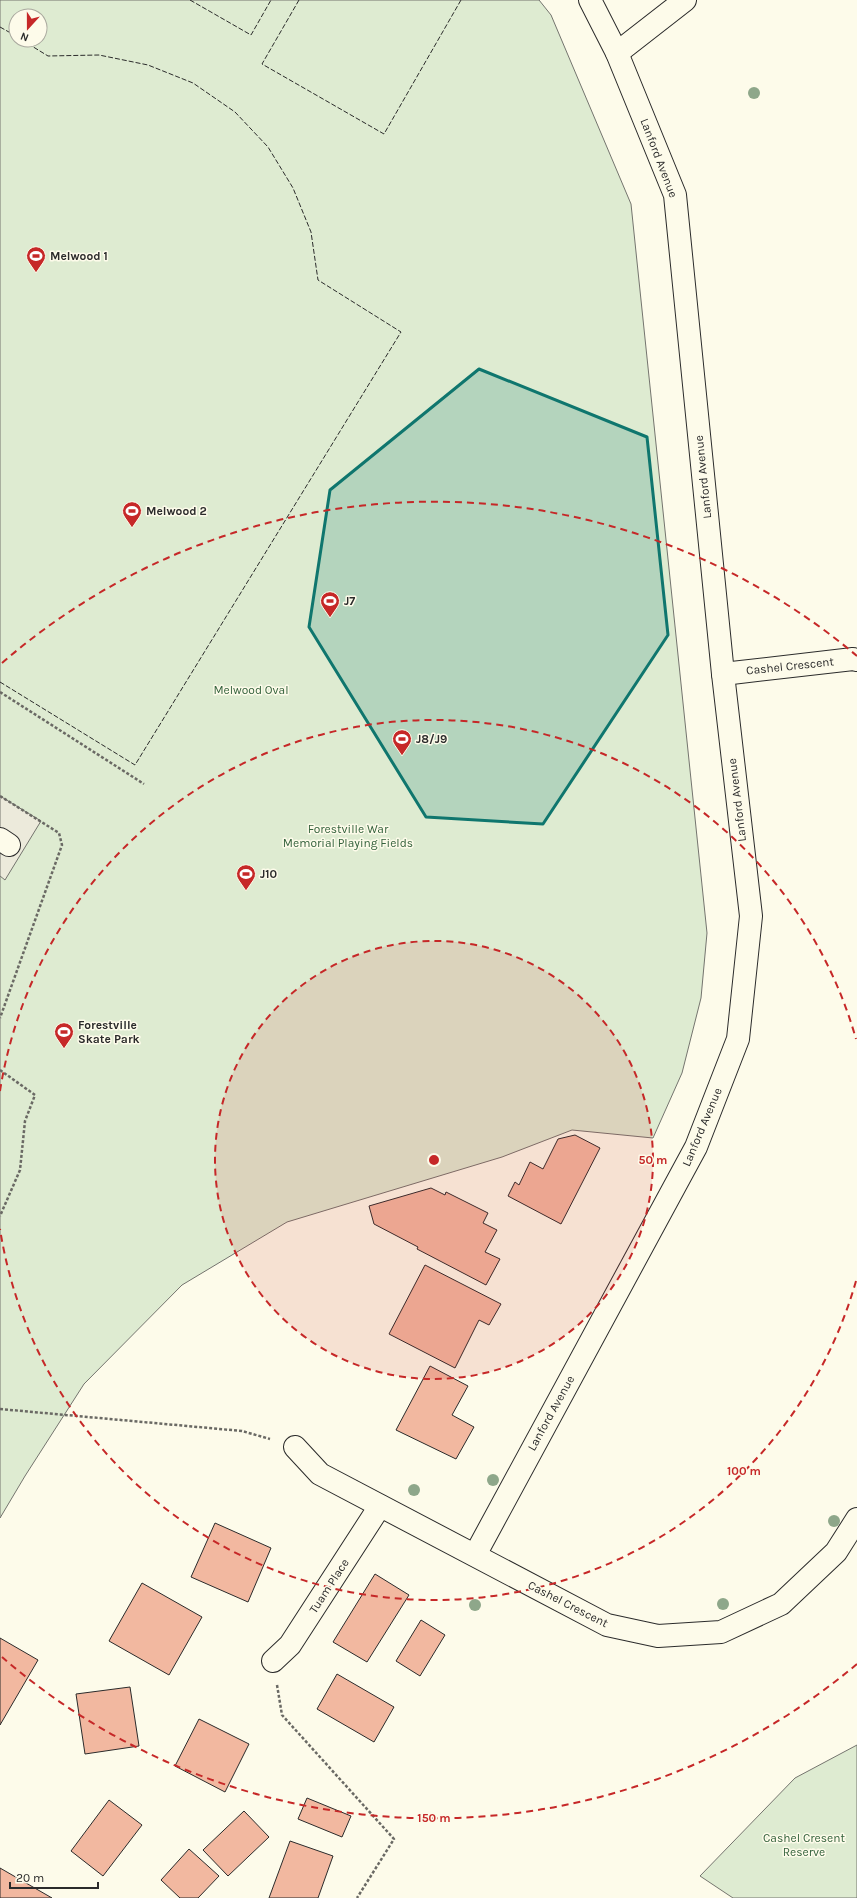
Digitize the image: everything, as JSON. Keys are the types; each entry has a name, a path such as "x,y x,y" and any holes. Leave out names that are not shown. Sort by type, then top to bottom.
{"street":[{"name":"Lanford Avenue","path":"475,1555 696,1147 738,1039 751,916 723,674 675,195 617,53 590,0"},
{"path":"617,53 685,0"},
{"name":"Cashel Crescent","path":"723,674 853,659 857,660"},
{"name":"Cashel Crescent","path":"295,1447 320,1474 607,1625 658,1636 721,1632 781,1604 836,1552 857,1519"},
{"name":"Tuam Place","path":"273,1661 290,1645 380,1506"}],"path":[{"path":"0,692 144,784"},
{"path":"0,796 59,833 62,845 0,1018"},
{"path":"0,1070 35,1095 25,1121 20,1170 0,1216"},
{"path":"0,1409 242,1431 295,1447"},
{"path":"273,1661 282,1715 394,1839 357,1898"}],"highlighted area":[{"path":"479,369 647,437 668,635 543,824 426,817 309,627 330,490"}],"green space":[{"name":"Forestville War Memorial Playing Fields","path":"0,0 539,0 551,15 631,204 707,933 701,998 682,1073 653,1138 572,1130 502,1157 287,1222 182,1285 84,1384 0,1518"},
{"name":"Cashel Cresent Reserve","path":"857,1745 857,1898 733,1898 700,1876 795,1778"}],"shaded area":[{"path":"0,796 41,821 5,880 0,876"}],"building":[{"path":"575,1135 600,1148 561,1224 508,1196 515,1182 519,1185 530,1162 543,1169 558,1139"},
{"path":"431,1188 445,1195 446,1192 488,1213 483,1223 497,1230 485,1252 500,1259 486,1285 417,1249 418,1247 374,1224 369,1206"},
{"path":"425,1265 501,1304 489,1325 479,1320 455,1368 389,1334"},
{"path":"430,1366 468,1386 452,1415 474,1427 456,1459 396,1430"},
{"path":"215,1523 271,1548 248,1602 191,1577"},
{"path":"375,1574 409,1595 367,1662 333,1642"},
{"path":"142,1583 202,1617 169,1675 109,1641"},
{"path":"421,1620 445,1635 420,1676 396,1661"},
{"path":"0,1638 38,1660 0,1725"},
{"path":"337,1674 394,1707 374,1742 317,1709"},
{"path":"130,1687 139,1746 85,1754 76,1694"},
{"path":"199,1719 249,1744 225,1792 175,1766"},
{"path":"307,1798 351,1816 342,1837 298,1819"},
{"path":"109,1800 142,1825 103,1876 71,1851"},
{"path":"244,1811 269,1837 228,1876 203,1850"},
{"path":"290,1841 333,1856 318,1898 269,1898"},
{"path":"189,1849 219,1876 198,1898 180,1898 161,1880"},
{"path":"0,1868 52,1898 0,1898"}],"fence":[{"path":"190,0 251,35 271,0"},
{"path":"299,0 262,64 384,134 461,0"},
{"path":"0,27 8,32"},
{"path":"0,682 135,765 401,332 318,280 311,232 293,188 268,147 235,112 193,83 148,65 99,55 48,56 35,48"}],"place":[{"name":"Melwood 1","path":"36,273"},
{"name":"Melwood 2","path":"132,528"},
{"name":"J7","path":"330,618"},
{"name":"J8/J9","path":"402,756"},
{"name":"J10","path":"246,891"},
{"name":"Forestville Skate Park","path":"64,1049"}],"park label":[{"name":"Melwood Oval","path":"251,690"}]}
